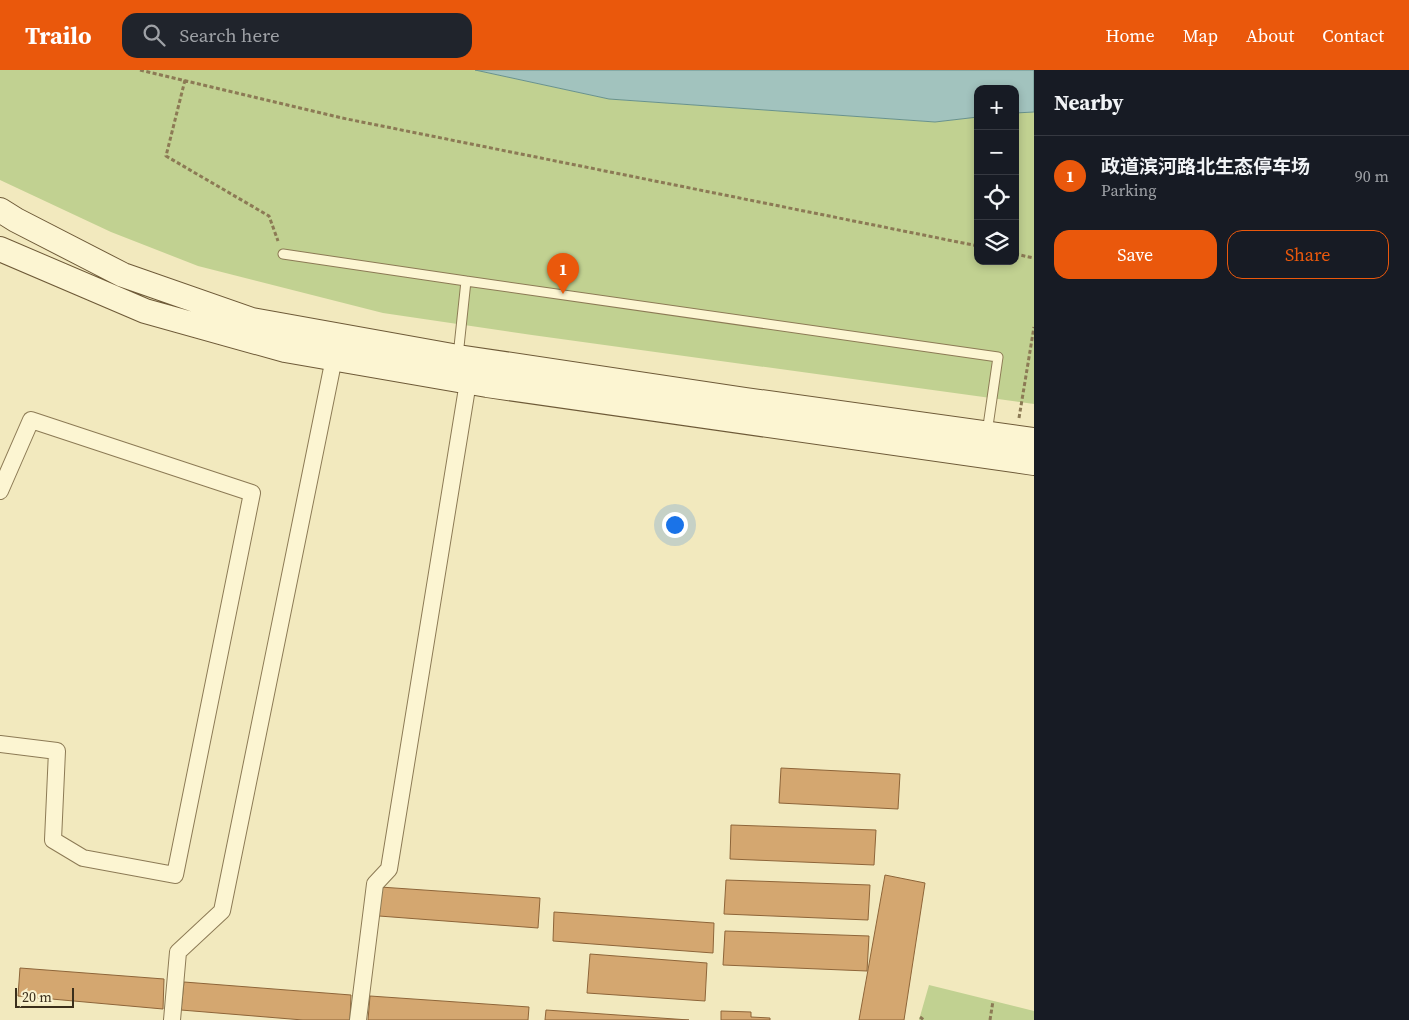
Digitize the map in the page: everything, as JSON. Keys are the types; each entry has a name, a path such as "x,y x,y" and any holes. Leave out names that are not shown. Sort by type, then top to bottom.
{"main road":[{"path":"0,210 123,274 252,320 458,357 1025,439"},
{"path":"0,249 145,311 285,350 468,382 1034,463"}],"street":[{"path":"172,1020 178,952 222,911 334,358"},
{"path":"358,1020 375,884 389,869 468,382"},
{"path":"0,491 31,420 252,493 175,875 83,858 53,840 57,751 0,744"}],"lane":[{"path":"283,254 998,357 987,434"},
{"path":"458,357 466,281"}],"path":[{"path":"140,70 342,118 974,245"},
{"path":"185,80 166,156 269,216 283,254"},
{"path":"1019,255 1034,258"},
{"path":"1025,439 1034,327"},
{"path":"990,1020 993,1000"}],"green space":[{"path":"0,70 475,70 609,99 935,122 974,117 974,265 1019,265 1019,113 1034,112 1034,404 383,313 198,266 111,232 0,180"},
{"path":"929,985 1034,1011 1034,1020 919,1020"}],"water":[{"path":"475,70 1034,70 1034,112 1019,113 1019,85 974,85 974,117 935,122 609,99"}],"building":[{"path":"781,768 900,774 898,809 779,803"},
{"path":"731,825 876,830 874,865 730,859"},
{"path":"885,875 925,883 904,1020 859,1020"},
{"path":"726,880 870,885 868,920 724,914"},
{"path":"380,887 540,898 538,928 379,916"},
{"path":"554,912 714,923 713,953 553,941"},
{"path":"725,931 869,936 867,971 723,965"},
{"path":"590,954 707,963 705,1001 587,993"},
{"path":"20,968 164,979 163,1009 18,996"},
{"path":"184,982 351,995 350,1020 303,1020 181,1010"},
{"path":"370,996 529,1007 528,1020 368,1020"},
{"path":"546,1010 689,1020 545,1020"},
{"path":"721,1011 751,1012 751,1017 770,1018 770,1020 721,1020"}],"place":[{"name":"政道滨河路北生态停车场","path":"563,294"}]}
